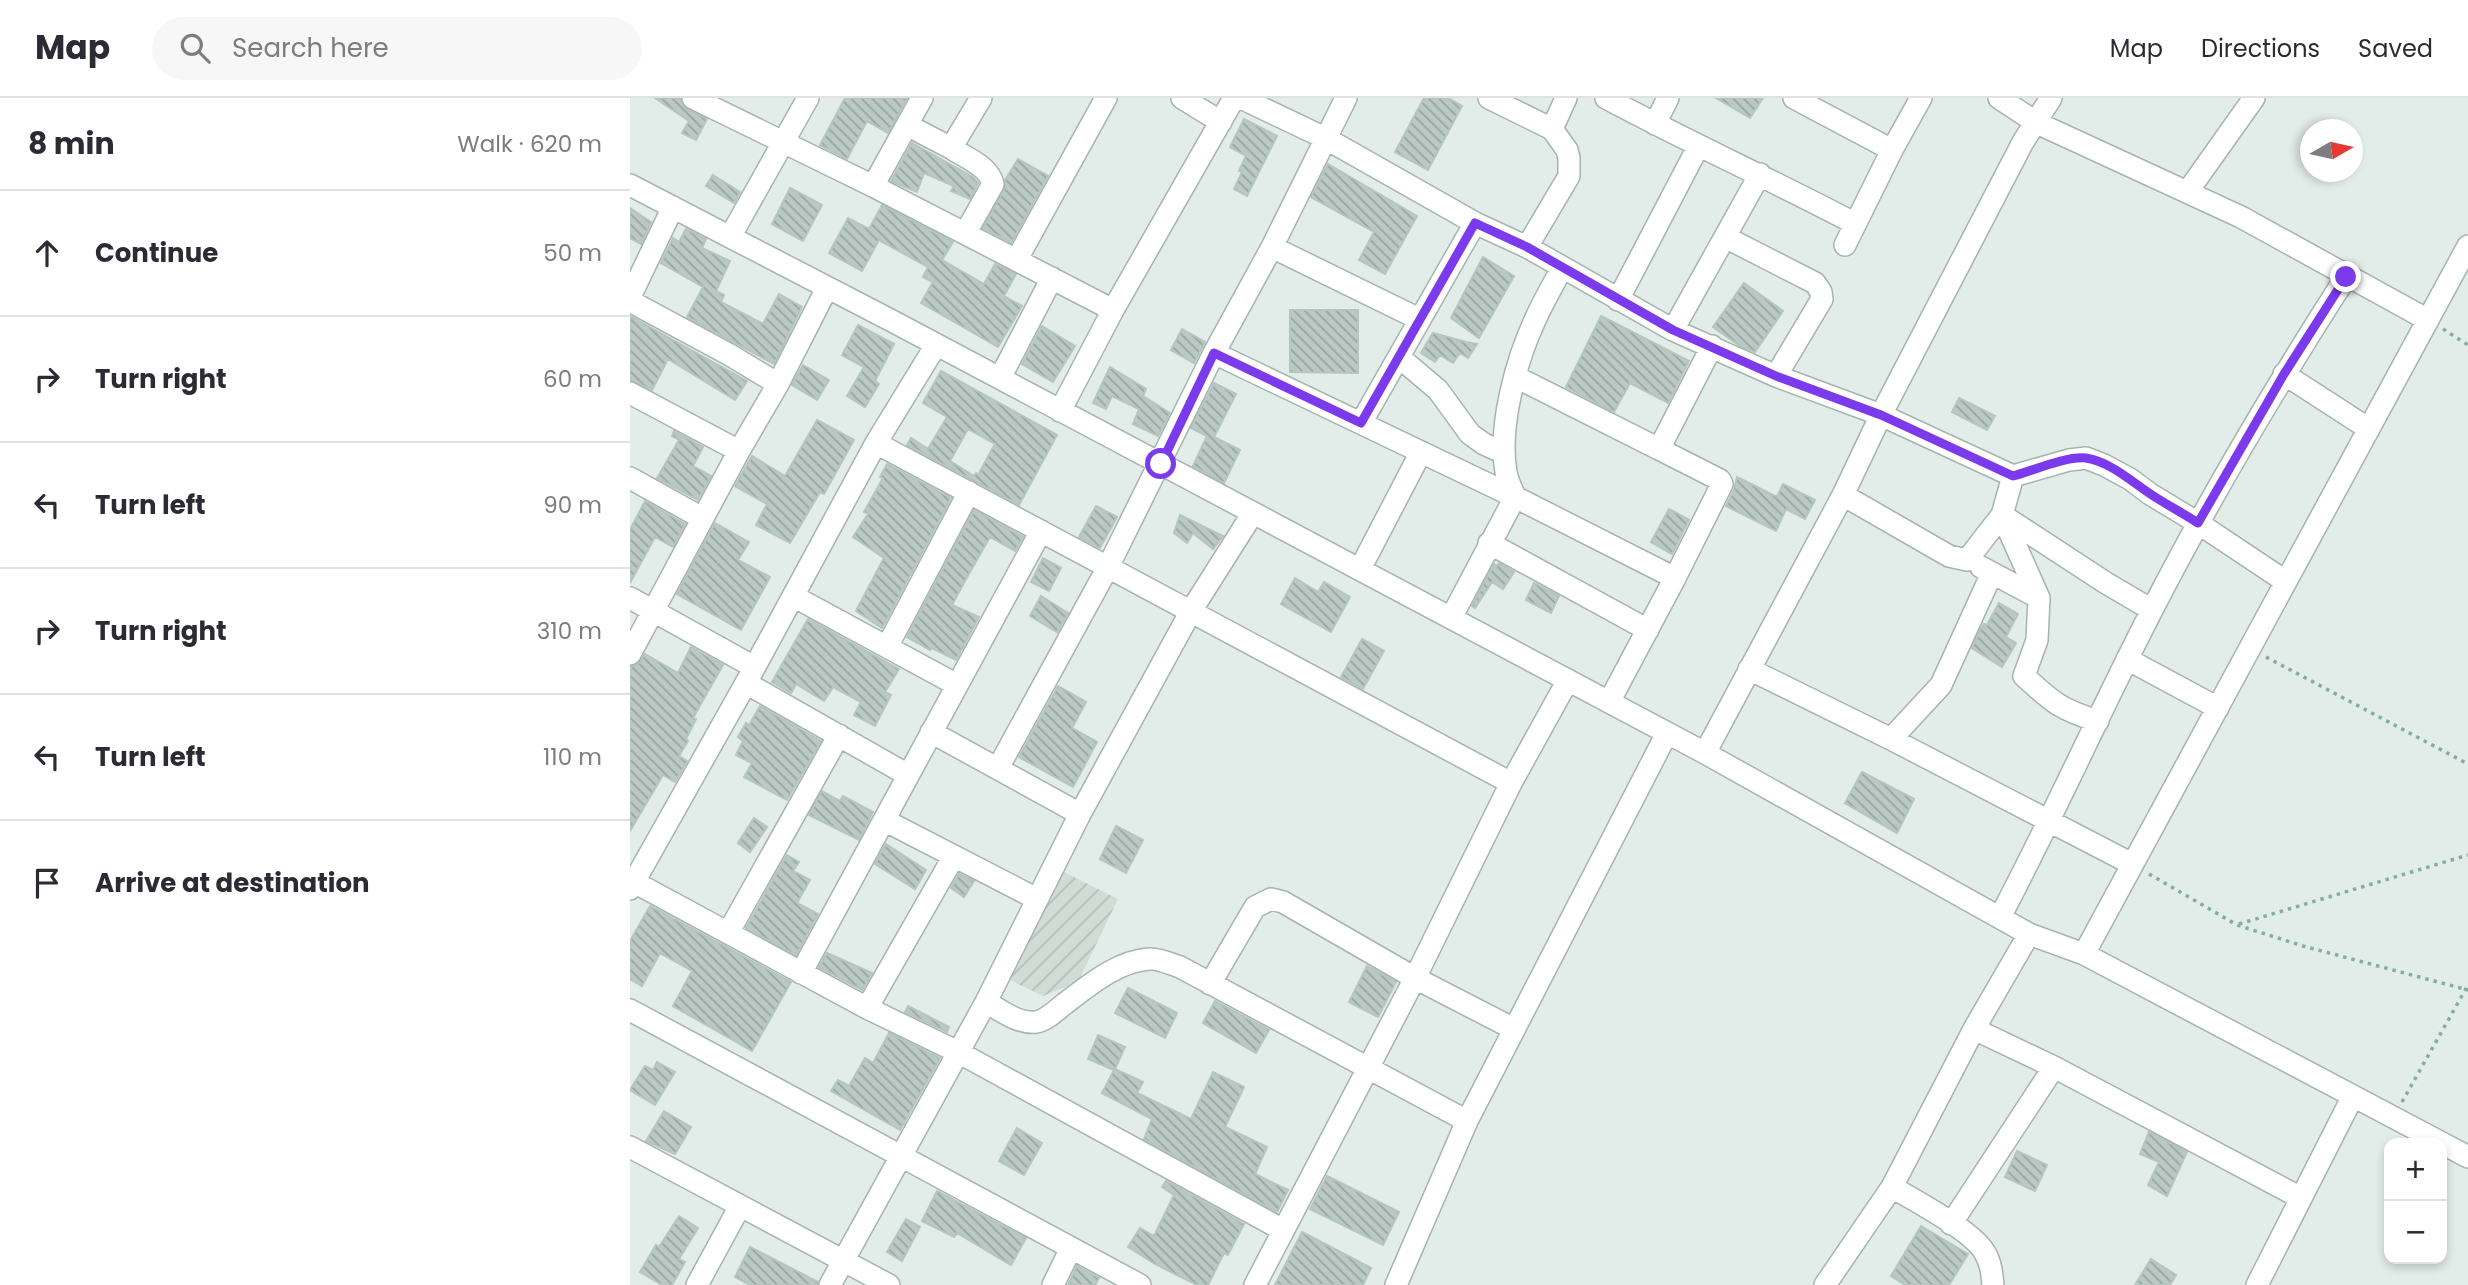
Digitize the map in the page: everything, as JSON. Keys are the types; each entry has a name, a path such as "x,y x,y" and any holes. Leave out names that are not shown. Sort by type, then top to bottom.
{"street":[{"path":"695,98 966,232 1113,310"},
{"path":"730,237 808,98"},
{"path":"873,186 922,98"},
{"path":"951,148 981,98"},
{"path":"1017,258 1106,98"},
{"path":"1182,98 1221,122"},
{"path":"1060,411 1113,310 1234,98"},
{"path":"1241,98 1325,138 1475,223 1527,247 1673,330 1776,376 1881,415 2013,476 2069,460 2086,458 2104,464 2285,581"},
{"path":"998,768 1108,567 1214,353 1272,247 1346,98"},
{"path":"1489,98 1552,129 1567,149 1570,171 1527,247"},
{"path":"1552,129 1566,98"},
{"path":"1606,98 1698,147 1760,174 1854,223"},
{"path":"1655,124 1668,98"},
{"path":"1794,98 1892,150"},
{"path":"1845,246 1854,223 1921,98"},
{"path":"1999,98 2036,123 2241,217 2428,320"},
{"path":"1705,752 1843,495 1881,415 2023,142 2052,98"},
{"path":"2188,191 2254,98"},
{"path":"907,125 951,148 984,169 991,177 993,184 966,232"},
{"path":"1618,300 1698,147"},
{"path":"1673,330 1760,174"},
{"path":"630,185 1705,752 2029,934 2084,954 2432,1138"},
{"path":"673,207 630,299 778,384"},
{"path":"1361,423 1475,223"},
{"path":"1725,237 1815,283 1821,292 1822,299 1776,376"},
{"path":"2084,954 2468,246"},
{"path":"1272,247 1419,319"},
{"path":"1515,497 1506,474 1505,420 1530,332 1562,268"},
{"path":"2000,917 2050,822 2127,659 2198,523 2284,374 2346,277"},
{"path":"1000,378 1052,278"},
{"path":"630,654 702,518 778,384 827,288"},
{"path":"936,345 876,443 632,886 958,1052 1283,1230"},
{"path":"1659,449 1712,346"},
{"path":"1214,353 1515,497 1675,578"},
{"path":"1399,357 1438,390 1470,434 1504,453"},
{"path":"2284,374 2369,429"},
{"path":"1516,377 1720,480 1722,484 1609,702"},
{"path":"630,393 739,451"},
{"path":"876,443 1511,783"},
{"path":"1360,569 1421,452"},
{"path":"1967,560 2002,515 2013,476"},
{"path":"630,478 702,518"},
{"path":"887,647 970,492"},
{"path":"1843,495 1950,556 1967,560 2039,598"},
{"path":"1451,618 1515,497"},
{"path":"830,1285 986,1002 1080,814 1191,611 1254,513"},
{"path":"2002,515 2152,610"},
{"path":"2002,515 2039,598 2037,640 2024,676 2050,700 2071,713 2098,721"},
{"path":"801,973 1041,531"},
{"path":"1489,543 1648,630"},
{"path":"1891,739 1941,685 1992,573"},
{"path":"793,596 957,685"},
{"path":"630,598 654,611 839,735 908,775"},
{"path":"2127,659 2218,708"},
{"path":"1749,669 2132,864"},
{"path":"1255,1285 1415,978 1511,783 1568,680"},
{"path":"931,733 1080,814"},
{"path":"1396,1285 1467,1121 1667,733"},
{"path":"728,933 839,735"},
{"path":"884,820 1037,899"},
{"path":"867,1008 954,856"},
{"path":"1210,984 1255,907 1271,899 1283,902 1415,978 1514,1029"},
{"path":"1825,1285 1892,1187 1973,1029 2029,934"},
{"path":"986,1002 1014,1018 1037,1022 1094,982 1124,966 1149,959 1180,967 1467,1121"},
{"path":"630,1010 1140,1285"},
{"path":"1973,1029 2054,1067 2301,1198"},
{"path":"1951,1224 2054,1067"},
{"path":"2257,1285 2353,1096"},
{"path":"2447,1146 2468,1157"},
{"path":"631,1151 888,1285"},
{"path":"1892,1187 1970,1236 1985,1251 1992,1269 1993,1285"},
{"path":"697,1285 740,1206"},
{"path":"1053,1285 1071,1248"}],"path":[{"path":"2428,320 2468,345"},
{"path":"2249,648 2468,764"},
{"path":"2237,925 2468,855"},
{"path":"2132,864 2237,925 2303,946 2467,988 2393,1118"}],"shaded area":[{"path":"1064,872 1118,899 1078,982 1043,996 1008,979"}],"building":[{"path":"655,98 680,98 687,109 707,119 696,140 682,133 689,121"},
{"path":"845,98 907,98 888,133 867,121 847,159 820,145"},
{"path":"1424,98 1448,98 1462,106 1428,170 1395,152"},
{"path":"1716,98 1763,98 1750,118"},
{"path":"1244,119 1277,136 1247,196 1234,189 1246,156 1230,147"},
{"path":"912,143 973,177 978,183 970,199 951,191 954,186 924,173 917,192 891,181"},
{"path":"1018,159 1048,176 1011,243 983,228"},
{"path":"1328,164 1417,216 1385,274 1359,260 1374,232 1311,197"},
{"path":"713,175 740,192 734,203 706,186"},
{"path":"790,188 822,205 803,241 772,224"},
{"path":"882,205 953,242 942,260 984,284 995,264 1016,274 1004,296 1022,306 998,347 921,303 933,282 923,277 928,267 879,240 862,271 829,253 848,218 869,229"},
{"path":"630,208 651,222 641,244 630,238"},
{"path":"686,229 706,239 702,248 730,261 716,291 724,295 721,302 763,324 779,294 802,307 774,364 687,317 703,287 661,263 673,238 679,242"},
{"path":"1483,257 1514,276 1479,338 1451,318"},
{"path":"1744,283 1783,311 1755,352 1740,346 1713,327"},
{"path":"1290,310 1358,310 1358,373 1290,372"},
{"path":"630,316 747,381 735,400 668,359 652,390 630,380"},
{"path":"1601,316 1689,361 1668,403 1630,383 1614,412 1566,387"},
{"path":"858,325 894,344 875,381 879,384 865,407 847,396 864,367 842,355"},
{"path":"1042,326 1075,346 1053,382 1022,364"},
{"path":"1182,329 1205,342 1194,363 1171,350"},
{"path":"1433,333 1477,344 1468,358 1460,353 1453,363 1440,355 1435,362 1421,353"},
{"path":"803,365 829,380 817,400 792,385"},
{"path":"1110,367 1146,389 1143,396 1170,413 1158,436 1133,424 1139,409 1112,396 1106,409 1093,403"},
{"path":"941,371 1057,435 1019,505 907,445 911,438 928,449 947,417 923,403","holes":["968,429 995,444 978,475 976,473 974,476 950,461"]},
{"path":"1214,383 1236,394 1214,437 1240,450 1224,483 1193,466 1207,436 1191,428"},
{"path":"1959,398 1995,416 1987,430 1952,412"},
{"path":"817,420 854,440 824,494 820,492 790,543 756,525 767,504 735,486 752,456 785,476"},
{"path":"674,431 703,447 693,466 711,476 698,500 657,478 679,440 672,436"},
{"path":"887,464 951,498 882,628 856,611 884,558 853,537 868,514 864,512 883,478 880,477"},
{"path":"1737,477 1777,497 1783,484 1815,500 1805,519 1786,509 1776,531 1726,506"},
{"path":"645,501 685,524 673,547 655,537 630,583 630,530"},
{"path":"1096,506 1117,517 1100,548 1079,537"},
{"path":"1669,509 1689,520 1672,554 1651,542"},
{"path":"974,510 1023,537 1015,551 990,537 966,579 952,605 979,617 956,660 907,637"},
{"path":"1180,515 1223,536 1213,549 1193,533 1187,543 1174,533"},
{"path":"715,523 749,542 738,560 770,577 741,630 677,594"},
{"path":"1043,558 1061,568 1049,591 1031,582"},
{"path":"1499,563 1514,572 1503,589 1492,582 1475,608 1472,606 1494,564 1497,566"},
{"path":"1295,578 1318,592 1324,582 1350,597 1331,632 1281,604"},
{"path":"1534,583 1559,596 1551,613 1526,600"},
{"path":"1041,596 1068,613 1057,632 1030,616"},
{"path":"1999,603 2018,614 2006,637 2016,643 2002,667 1972,648 1981,628 1984,624 1987,625"},
{"path":"808,619 899,669 885,692 891,695 875,726 854,715 861,702 833,687 824,701 796,684 791,693 772,682"},
{"path":"1362,639 1384,651 1363,689 1341,677"},
{"path":"691,647 723,665 693,718 696,719 686,739 688,741 679,756 687,761 675,782 663,775 630,831 630,667 637,665 645,654 678,673"},
{"path":"1058,686 1086,702 1072,728 1097,742 1073,787 1019,757"},
{"path":"760,706 821,741 787,800 744,777 752,763 736,755 743,741 738,737"},
{"path":"1862,772 1914,799 1897,833 1845,803"},
{"path":"822,791 840,801 843,796 873,812 859,840 809,815"},
{"path":"754,818 767,827 750,852 738,843"},
{"path":"1116,826 1143,840 1126,873 1100,859"},
{"path":"886,844 926,870 915,889 875,864"},
{"path":"787,855 799,862 793,871 810,880 797,903 818,914 796,955 746,928"},
{"path":"959,874 974,881 964,897 951,888"},
{"path":"650,906 791,982 752,1051 673,1006 692,971 660,953 642,986 630,979 630,941"},
{"path":"827,953 872,973 862,990 819,967"},
{"path":"1367,966 1396,982 1378,1017 1349,1002"},
{"path":"1128,988 1177,1013 1165,1038 1115,1013"},
{"path":"1215,1001 1269,1030 1256,1053 1203,1023"},
{"path":"908,1006 949,1027 947,1032 905,1012"},
{"path":"889,1033 940,1058 900,1130 831,1091 838,1080 849,1086 865,1058 873,1063"},
{"path":"1098,1035 1125,1047 1115,1069 1143,1082 1137,1093 1191,1119 1213,1072 1244,1087 1225,1127 1267,1147 1255,1174 1288,1190 1277,1212 1144,1139 1152,1119 1102,1093 1114,1070 1088,1059"},
{"path":"657,1062 675,1072 655,1105 630,1090 645,1066 653,1070"},
{"path":"664,1111 691,1127 675,1154 646,1141"},
{"path":"1017,1128 1042,1143 1024,1175 999,1161"},
{"path":"2149,1132 2187,1152 2167,1196 2148,1185 2159,1162 2140,1154"},
{"path":"2017,1151 2047,1165 2035,1191 2005,1177"},
{"path":"1327,1176 1399,1212 1383,1245 1310,1209"},
{"path":"1166,1181 1244,1224 1228,1255 1224,1253 1208,1285 1197,1285 1128,1247 1140,1228 1154,1236 1174,1195 1162,1187"},
{"path":"937,1191 1026,1238 1011,1265 957,1233 954,1237 922,1221"},
{"path":"679,1216 698,1228 679,1259 685,1262 672,1285 662,1285 640,1272 656,1245 659,1247"},
{"path":"906,1219 920,1227 902,1261 887,1252"},
{"path":"1921,1226 1968,1254 1949,1285 1905,1285 1891,1276"},
{"path":"1302,1232 1371,1268 1363,1285 1275,1285"},
{"path":"750,1247 818,1282 817,1285 750,1285 735,1277"},
{"path":"2151,1259 2176,1275 2170,1285 2135,1285"},
{"path":"1077,1266 1099,1278 1095,1285 1068,1285"}],"route":[{"path":"1161,464 1214,353 1361,423 1475,223 1527,247 1673,330 1776,376 1881,415 2013,476 2069,460 2086,458 2104,464 2130,479 2198,523 2284,374 2346,277"}]}
